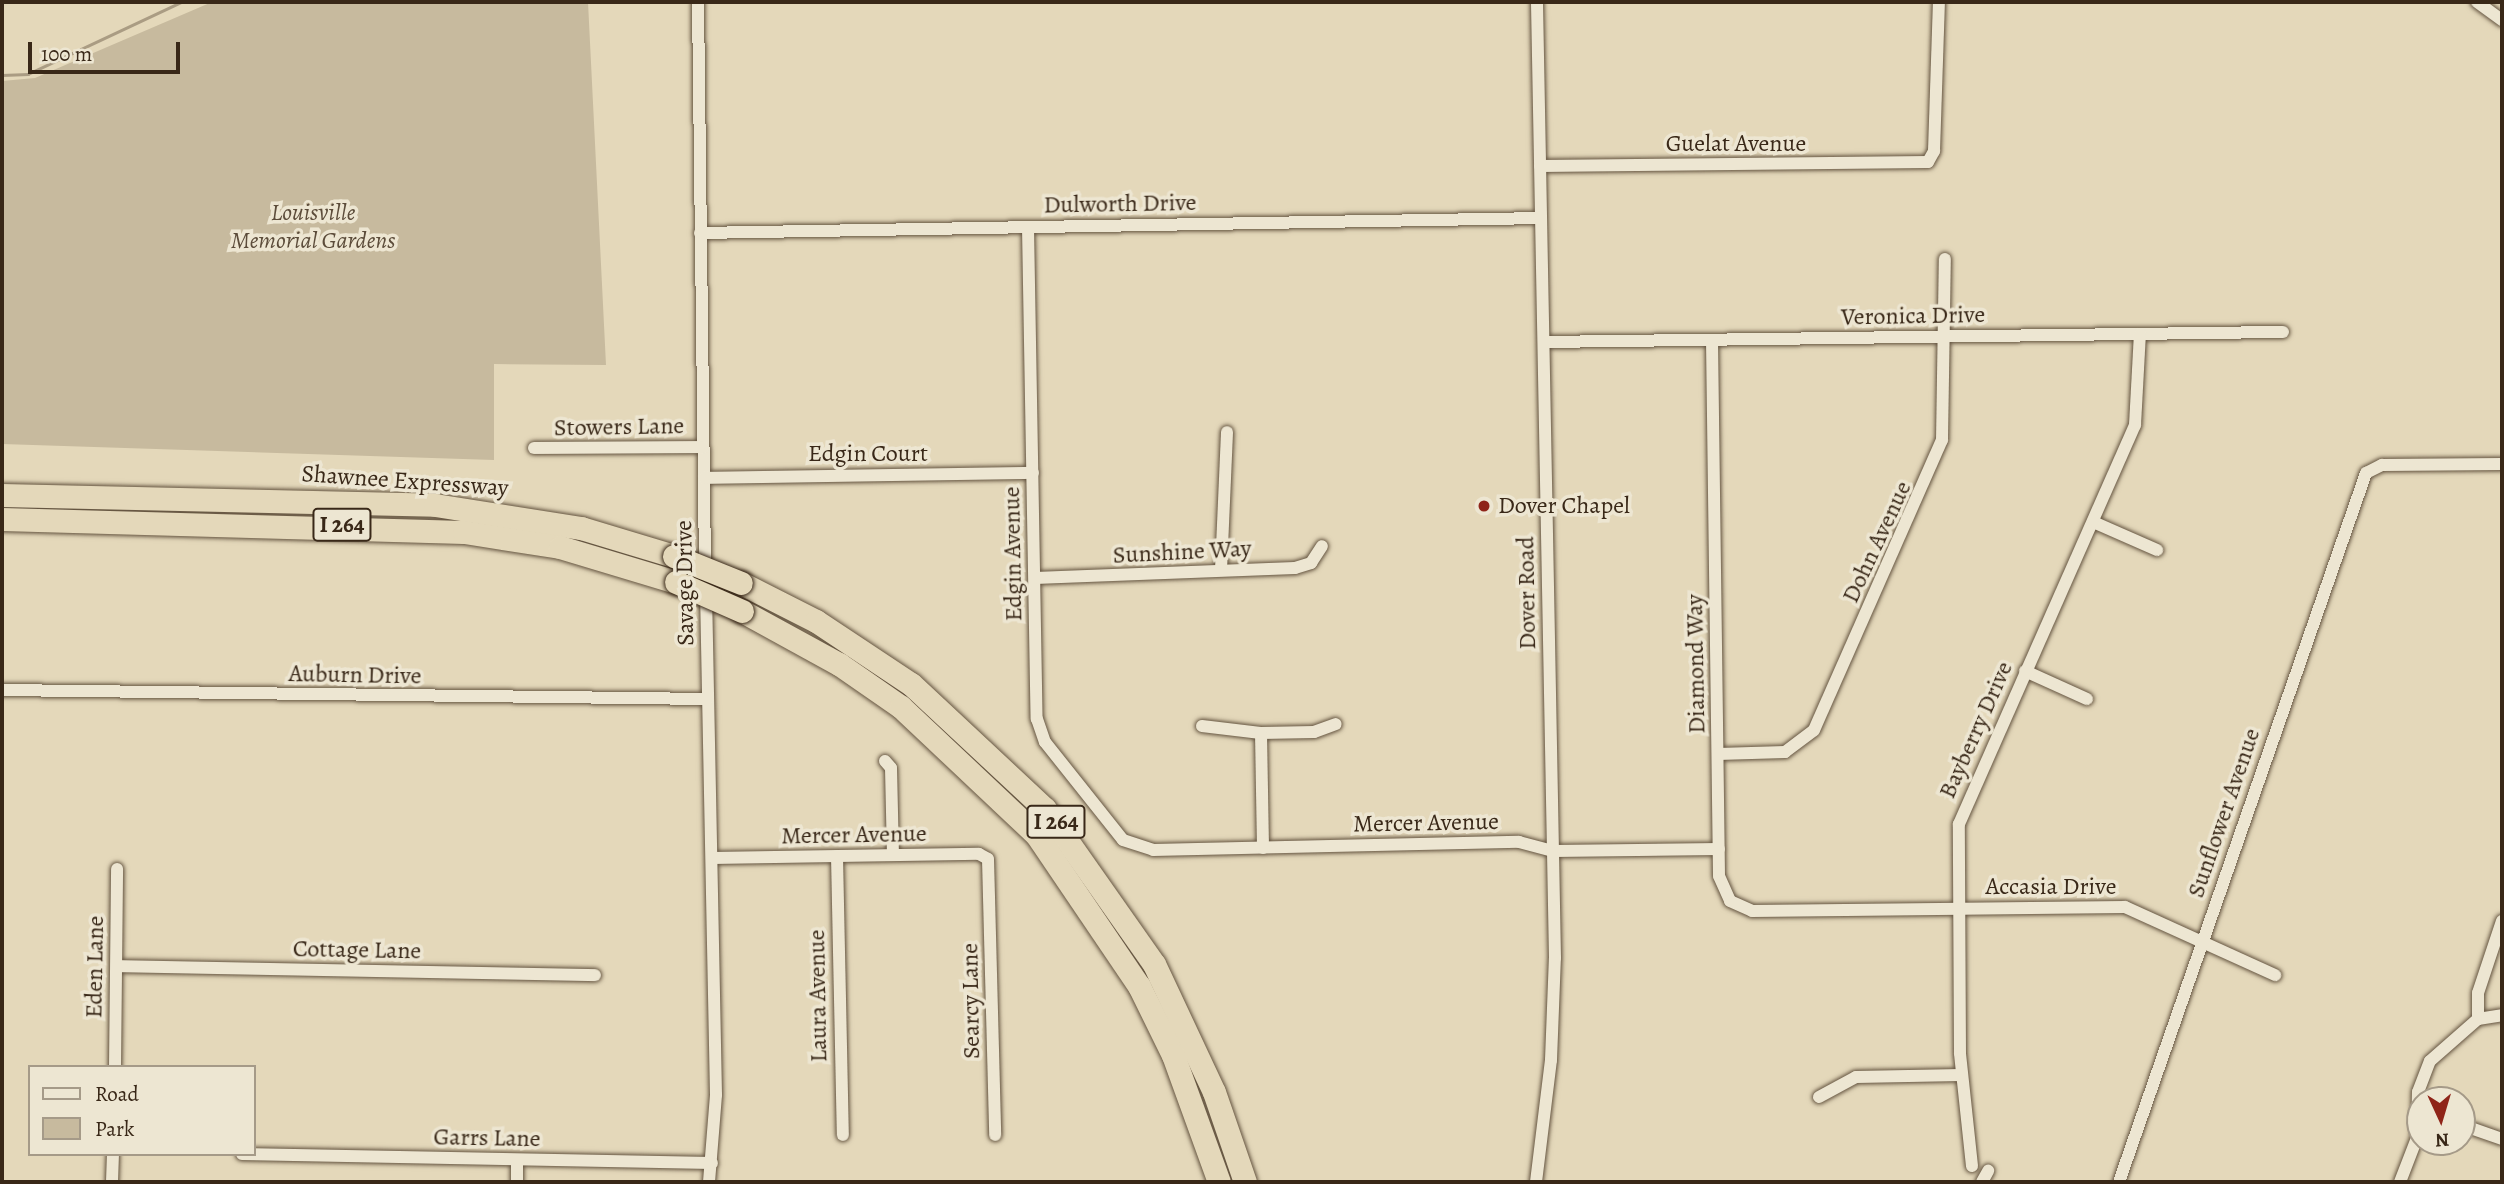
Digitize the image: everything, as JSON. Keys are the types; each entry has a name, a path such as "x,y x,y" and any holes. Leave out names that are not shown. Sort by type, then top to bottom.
{"highway":[{"name":"Shawnee Expressway","path":"2,495 435,505 581,527 674,556 741,583 839,635 911,684 1045,809 1154,964 1189,1033 1243,1177"},
{"name":"Shawnee Expressway","path":"2,519 464,532 561,547 676,582 742,611 839,663 901,707 1035,834 1139,986 1218,1176"}],"street":[{"name":"Savage Drive","path":"698,2 703,447 712,858 712,1163"},
{"name":"Dover Road","path":"1535,1182 1553,1026 1553,851 1537,2"},
{"name":"Guelat Avenue","path":"1540,166 1930,160 1939,2"},
{"path":"2477,2 2502,20"},
{"name":"Dulworth Drive","path":"700,233 1541,218"},
{"name":"Edgin Avenue","path":"1028,227 1041,732 1112,828 1133,846"},
{"name":"Dohn Avenue","path":"1718,754 1785,752 1814,730 1937,458 1946,419 1945,259"},
{"name":"Veronica Drive","path":"1544,342 2283,332"},
{"name":"Bayberry Drive","path":"1972,1166 1961,1075 1958,908 1962,812 2135,425 2140,334"},
{"name":"Diamond Way","path":"1712,340 1720,886 1735,904 1752,911 1812,911"},
{"path":"1221,570 1227,432"},
{"name":"Stowers Lane","path":"534,448 703,447"},
{"name":"Sunflower Avenue","path":"2119,1182 2363,479 2379,466 2502,464"},
{"name":"Edgin Court","path":"704,478 1033,473"},
{"path":"2093,522 2157,550"},
{"name":"Sunshine Way","path":"1035,578 1305,566 1322,546"},
{"path":"2025,671 2087,699"},
{"name":"Auburn Drive","path":"2,690 708,699"},
{"path":"1202,726 1261,733 1314,732 1336,724"},
{"path":"1261,733 1263,848"},
{"path":"885,761 891,768 893,855"},
{"name":"Mercer Avenue","path":"1133,846 1263,848 1519,842 1553,851 1719,849"},
{"name":"Mercer Avenue","path":"712,858 979,854 990,866"},
{"name":"Laura Avenue","path":"837,856 843,1135"},
{"name":"Searcy Lane","path":"990,866 995,1135"},
{"name":"Eden Lane","path":"115,1065 117,869"},
{"name":"Accasia Drive","path":"1812,911 2125,907 2275,975"},
{"path":"2478,1019 2477,993 2502,921"},
{"name":"Cottage Lane","path":"117,965 595,975"},
{"path":"2424,1086 2430,1061 2478,1019 2502,1015"},
{"path":"1819,1097 1856,1077 1961,1075"},
{"path":"2476,1130 2502,1139"},
{"name":"Garrs Lane","path":"256,1154 712,1163"},
{"path":"112,1182 113,1156"},
{"path":"2400,1182 2410,1156"},
{"path":"517,1160 517,1182"},
{"path":"709,1182 712,1163"}],"green space":[{"name":"Louisville Memorial Gardens","path":"212,2 588,2 606,365 494,364 494,460 2,444 2,81 35,78"}],"waterway":[{"path":"2,75 28,74 181,2"}],"place":[{"name":"Dover Chapel","path":"1484,506"}]}
